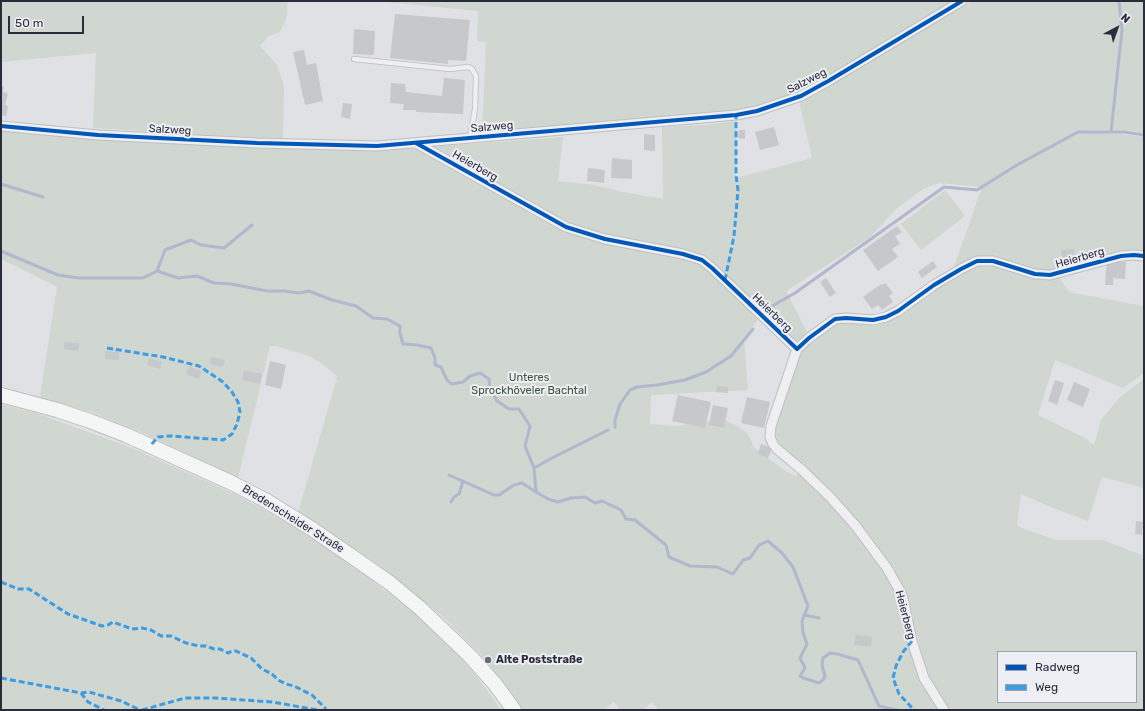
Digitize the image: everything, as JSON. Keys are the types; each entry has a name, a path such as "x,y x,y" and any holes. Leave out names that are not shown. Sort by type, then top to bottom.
{"main road":[{"name":"Bredenscheider Straße","path":"1,395 57,410 126,435 230,482 272,504 312,529 390,583 470,656 495,684 514,710"}],"street":[{"name":"Salzweg","path":"1,126 98,135 257,143 377,146 736,115 757,111 794,99 959,2"},
{"name":"Heierberg","path":"416,143 566,227 605,239 683,254 702,260 797,349"},
{"name":"Heierberg","path":"944,710 924,678 912,641 903,598 887,568 855,525 830,496 777,449 770,437 771,426 797,349 835,319 846,318 873,320 898,312 934,285 977,261 993,261 1035,274 1050,275 1121,256 1144,256"}],"lane":[{"path":"354,59 450,69 468,67 472,69 476,76 475,109 470,138"}],"green space":[{"path":"1,1 288,1 286,20 280,32 269,36 260,46 277,65 284,86 283,140 93,128 96,53 1,62"},
{"path":"376,1 955,1 826,77 777,101 736,112 634,119 482,133 486,42 477,41 478,11"},
{"path":"972,1 1144,1 1144,134 1132,131 1112,130 1077,131 1072,133 1123,134 1144,137 1144,254 1046,276 992,260 971,258 953,270 982,187 939,183 923,189 896,209 869,238 786,291 809,336 793,343 702,257 565,225 428,147 563,137 558,181 595,185 623,192 663,199 662,127 705,125 736,121 736,178 812,158 799,101"},
{"name":"Unteres Sprockhöveler Bachtal","path":"1,130 97,138 272,149 348,147 421,149 567,229 702,261 760,317 742,340 744,340 748,390 651,395 650,424 677,426 725,420 748,434 754,447 787,472 796,476 802,470 854,527 891,580 898,593 920,672 941,710 659,710 652,702 643,710 620,710 614,702 603,710 522,710 484,658 442,616 369,558 298,513 336,381 344,384 336,380 337,376 310,356 276,346 270,346 238,478 143,433 94,413 40,397 57,287 1,259"},
{"path":"945,190 965,216 921,250 901,224"},
{"path":"975,263 1058,276 1069,292 1144,306 1144,373 1123,388 1055,360 1038,415 1085,438 1094,445 1101,420 1119,398 1144,379 1144,488 1102,477 1088,521 1021,494 1017,526 1055,540 1103,540 1144,556 1144,710 946,710 926,678 918,637 893,577 801,465 779,444 776,436 775,423 799,349 840,317 873,325 899,314"},
{"path":"1,404 39,414 129,447 233,493 282,519 350,563 441,635 478,678 501,710 1,710"}],"building":[{"path":"395,14 470,20 466,61 448,60 448,64 390,58"},
{"path":"354,29 375,31 374,55 353,54"},
{"path":"304,50 307,65 316,63 323,101 305,105 293,52"},
{"path":"444,78 465,80 463,114 416,112 416,110 403,110 404,104 390,103 391,83 405,84 406,92 442,96"},
{"path":"1,86 4,87 3,92 8,93 5,105 8,106 6,116 1,115"},
{"path":"343,103 352,104 350,119 341,117"},
{"path":"774,127 779,145 760,150 755,132"},
{"path":"739,130 745,130 745,139 738,138"},
{"path":"644,134 655,135 655,151 644,150"},
{"path":"612,158 632,160 632,179 611,178"},
{"path":"588,168 605,170 604,183 587,181"},
{"path":"897,226 902,232 895,236 900,244 892,249 898,257 878,271 863,250"},
{"path":"1074,249 1075,266 1062,266 1061,250"},
{"path":"933,261 937,267 922,278 918,272"},
{"path":"1107,261 1126,262 1125,279 1113,278 1113,285 1105,285"},
{"path":"826,278 836,293 830,297 820,282"},
{"path":"885,283 893,293 889,296 893,302 882,310 878,305 872,309 863,297 881,284 882,285"},
{"path":"64,342 79,343 78,351 64,349"},
{"path":"106,351 119,352 119,360 105,359"},
{"path":"211,357 225,360 223,367 210,364"},
{"path":"149,358 162,362 160,369 147,365"},
{"path":"270,361 286,365 281,389 265,385"},
{"path":"189,366 202,372 199,379 186,374"},
{"path":"244,370 262,374 260,384 242,380"},
{"path":"1055,380 1064,383 1057,405 1048,401"},
{"path":"1074,382 1090,389 1083,407 1067,400"},
{"path":"717,386 728,387 728,393 716,392"},
{"path":"678,395 711,402 705,428 672,421"},
{"path":"747,397 770,402 764,428 741,423"},
{"path":"713,405 728,408 724,428 709,425"},
{"path":"761,444 772,448 768,458 758,454"},
{"path":"1136,521 1143,522 1142,535 1135,534"},
{"path":"856,635 872,637 871,647 854,645"}],"waterway":[{"path":"1111,132 1122,30 1119,1"},
{"path":"767,309 795,293 944,187 977,190 1017,165 1078,132 1124,132 1144,135"},
{"path":"1,184 43,197"},
{"path":"157,271 165,250 191,240 201,245 224,248 252,225"},
{"path":"1,251 58,275 79,278 143,278 157,271 178,278 197,276 214,283 231,284 267,291 299,293 309,291 332,300 356,306 373,318 387,319 400,326 403,344 431,348 435,358 435,365 441,367 447,380 452,384 463,382 470,376 480,373 489,379 490,388 497,401 509,409 519,409 530,426 525,446 534,468 536,492 548,499 558,502 571,498 585,497 595,503 602,501 621,510 626,519 635,520 666,545 669,557 690,566 717,567 733,574 743,560 750,558 759,545 768,541 782,553 793,567 808,606 802,621 803,633 807,644 800,658 805,668 800,676 819,683 823,680 825,676 822,665 823,658 830,653 858,660 879,706 897,710"},
{"path":"615,427 615,420 620,404 630,390 637,387 685,380 706,372 731,356 753,329"},
{"path":"534,468 608,430"},
{"path":"449,475 494,495 499,495 514,485 522,483 536,492"},
{"path":"451,502 454,497 459,494 463,481"},
{"path":"804,615 819,618"}],"marked path":[{"path":"725,280 734,236 738,190 736,175 736,115"},
{"path":"107,348 163,357 199,366 223,382 238,402 240,412 237,424 232,434 223,440 171,436 158,437 151,445"},
{"path":"1,582 18,589 29,589 68,614 102,626 113,622 132,629 142,628 151,630 161,636 171,636 186,643 220,649 228,653 236,651 251,658 262,669 272,674 278,680 312,695 326,709"},
{"path":"912,641 903,652 896,666 893,678 899,694 914,710"},
{"path":"1,678 81,693 89,692 121,701 140,710"},
{"path":"81,693 88,702 104,710"},
{"path":"142,710 185,698 215,698 272,702 318,710"}],"cycle path":[{"path":"1,126 98,135 257,143 377,146 736,115 757,111 801,96 962,1"},
{"path":"416,143 566,227 605,239 683,254 702,260 797,349 835,319 846,318 873,320 886,317 898,311 934,285 977,261 993,261 1035,274 1050,275 1121,256 1144,256"}],"place":[{"name":"Alte Poststraße","path":"488,660"}]}
